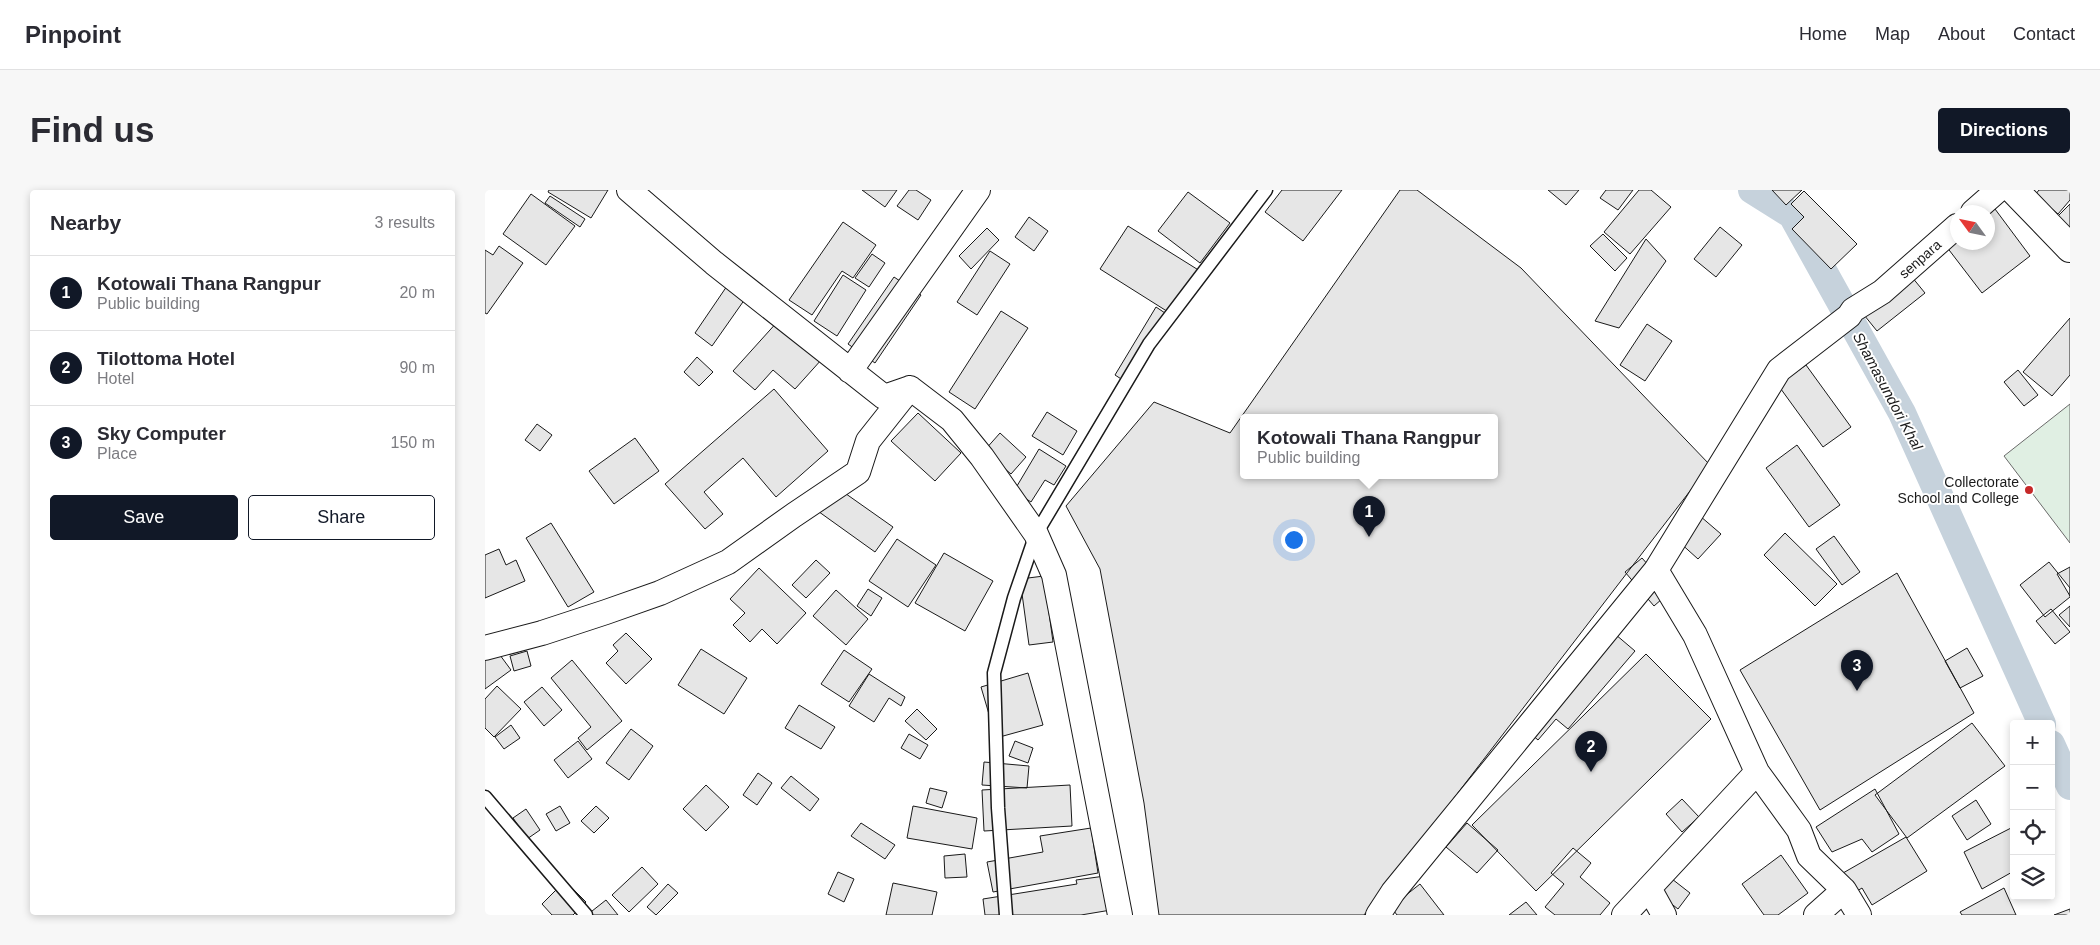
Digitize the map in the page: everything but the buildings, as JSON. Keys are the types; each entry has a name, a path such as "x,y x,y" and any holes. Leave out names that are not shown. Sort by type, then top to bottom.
{"street":[{"path":"629,190 713,263 884,397 910,388"},
{"path":"850,371 978,190"},
{"path":"1981,205 1998,190"},
{"path":"2014,190 2070,248"},
{"name":"senpara","path":"1378,915 1393,892 1656,570 1779,370 1849,316 1853,310 1882,292 1950,232"},
{"path":"910,388 952,420 983,458 1037,534 1054,575 1120,915"},
{"path":"485,648 542,633 660,593 728,562 858,472 868,441 910,388"},
{"path":"1656,570 1695,635 1757,772 1799,830 1809,856 1844,890 1859,915"},
{"path":"1624,915 1757,772"},
{"path":"1649,888 1664,915"},
{"path":"1816,915 1844,890"}],"lane":[{"path":"1006,915 998,808 994,673 1014,598 1037,534 1149,344 1266,190"},
{"path":"485,797 586,915"}],"green space":[{"path":"2070,404 2070,543 2004,456"}],"waterway":[{"name":"Shamasundori Khal","path":"1752,190 1792,215 1902,413 2040,720"},
{"name":"Shamasundori Khal","path":"2055,753 2070,786"}],"place":[{"name":"Collectorate School and College","path":"2029,490"},
{"name":"Kotowali Thana Rangpur","path":"1369,537"},
{"name":"Sky Computer","path":"1857,691"},
{"name":"Tilottoma Hotel","path":"1591,772"}]}
